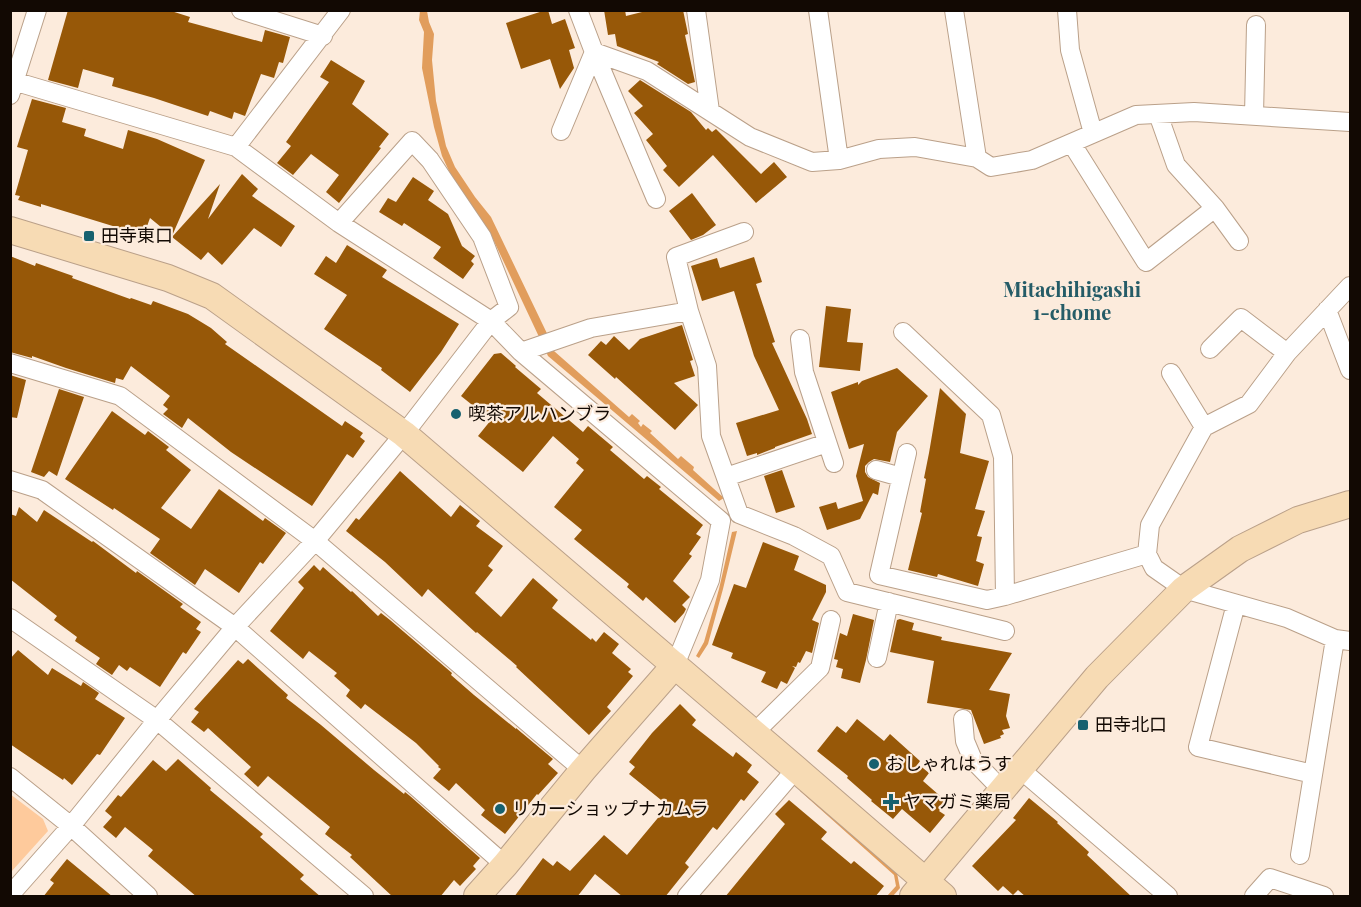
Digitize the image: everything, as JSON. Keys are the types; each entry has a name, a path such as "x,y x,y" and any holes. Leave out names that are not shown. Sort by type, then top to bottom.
{"street":[{"path":"37,10 12,86 236,147 339,224 491,321 521,352 721,520"},
{"path":"241,10 323,36"},
{"path":"236,147 341,10"},
{"path":"579,10 594,52 656,199"},
{"path":"696,10 710,111"},
{"path":"818,10 839,160"},
{"path":"954,10 977,158"},
{"path":"1067,10 1070,50 1093,133"},
{"path":"1254,115 1256,25"},
{"path":"594,52 647,71 750,137 813,162 839,160 879,149 915,147 977,158 991,167 1032,160 1136,115 1194,112 1350,122"},
{"path":"561,131 594,52"},
{"path":"1158,114 1176,165 1215,208 1239,241"},
{"path":"10,895 71,826 235,627 315,541 404,434 491,321 509,307 482,237 430,160 412,141 339,224"},
{"path":"1072,144 1146,262 1215,208"},
{"path":"10,230 168,278 212,296 404,434 796,769 927,892 1002,790 1097,677 1184,589 1240,549 1298,520 1350,504"},
{"path":"739,514 711,436 707,366 689,311 676,257 744,232"},
{"path":"1300,855 1313,774 1343,640 1287,618 1184,589 1154,568 1148,554 1150,525 1204,427 1249,404 1287,353 1350,285"},
{"path":"1327,310 1350,370"},
{"path":"521,352 591,328 689,311"},
{"path":"1210,349 1241,318 1287,353"},
{"path":"903,332 992,415 1004,457 1005,596"},
{"path":"800,339 804,372 834,463"},
{"path":"10,363 120,396 315,541 583,770"},
{"path":"1171,373 1204,427"},
{"path":"726,477 827,443"},
{"path":"907,453 879,575 987,600 1148,554"},
{"path":"876,470 901,477"},
{"path":"10,480 42,490 235,627 505,865"},
{"path":"721,520 739,514 794,536 831,556 848,592 1005,631"},
{"path":"477,897 583,770 675,665 710,580 721,520"},
{"path":"878,658 889,602"},
{"path":"1236,604 1198,747 1313,774"},
{"path":"10,618 157,720 364,897"},
{"path":"754,733 820,668 831,620"},
{"path":"963,719 965,741 973,760 1002,790"},
{"path":"687,897 796,769"},
{"path":"1020,769 1168,897"},
{"path":"10,777 71,826 148,897"},
{"path":"1254,897 1270,878 1324,897"}],"shaded area":[{"path":"420,11 427,11 434,34 432,60 436,101 446,146 455,167 491,217 554,351 629,417 632,414 640,421 638,423 641,427 643,424 652,431 650,433 678,459 681,456 694,467 693,470 724,498 719,501 548,356 492,237 455,184 442,156 422,68 424,32 419,20"},
{"path":"737,531 708,644 699,658 696,656 704,642 732,532"},
{"path":"802,789 897,873 900,888 893,896 887,896 896,886 894,875 800,791"},
{"path":"10,794 43,819 48,831 11,872"}],"building":[{"path":"68,10 168,10 190,17 188,22 262,42 265,30 290,37 283,63 279,62 274,78 261,74 245,116 234,112 232,119 210,111 208,116 112,86 114,78 83,69 78,88 48,80"},
{"path":"548,10 552,24 565,19 575,48 569,50 574,68 560,89 550,59 521,69 506,23"},
{"path":"604,10 625,10 626,16 650,10 683,10 688,34 685,35 695,82 688,84 657,64 659,62 617,46 615,34 608,35"},
{"path":"331,60 365,81 352,104 389,134 339,203 326,192 339,175 311,154 293,175 277,163 291,146 286,142 329,82 320,77"},
{"path":"640,80 691,112 706,130 708,128 712,132 716,129 761,174 774,162 787,177 756,203 713,155 679,187 663,170 667,166 646,140 653,134 634,113 643,106 628,91"},
{"path":"32,99 66,108 62,122 86,129 84,136 123,149 128,130 157,139 205,160 172,236 150,218 146,229 141,227 138,236 41,204 41,207 18,200 20,196 15,195 28,150 17,147"},
{"path":"242,174 258,189 252,196 295,226 281,247 254,228 222,265 208,252 201,260 172,237 220,184 208,219"},
{"path":"413,177 434,191 428,200 448,214 462,246 475,256 471,261 474,264 463,279 433,258 441,247 404,223 402,226 379,212 388,198 396,202"},
{"path":"692,193 716,225 703,235 691,240 669,211"},
{"path":"347,245 387,270 382,277 459,324 410,392 381,370 382,368 324,329 347,295 314,274 326,256 336,263"},
{"path":"10,256 35,266 36,263 73,276 72,278 130,299 151,305 153,301 188,314 211,328 227,342 225,344 342,426 345,421 363,433 360,437 365,441 353,458 347,454 312,506 231,452 188,418 182,428 163,414 168,409 163,405 170,396 131,366 123,380 116,378 115,383 32,356 32,358 10,352"},
{"path":"754,257 762,282 756,284 775,342 772,343 812,434 757,455 757,453 747,456 736,423 779,410 754,356 734,291 702,301 691,266 717,258 720,268"},
{"path":"826,306 851,309 847,342 863,343 860,371 819,367"},
{"path":"682,325 693,360 690,361 695,376 674,383 698,405 675,430 588,355 601,341 606,345 614,336 629,350 640,339"},
{"path":"501,353 541,389 537,393 583,432 588,426 613,447 610,450 644,479 647,476 661,487 659,489 703,525 696,534 701,537 689,554 692,556 673,581 690,597 682,605 686,609 675,623 646,597 643,601 627,587 629,584 574,539 582,530 554,507 584,470 576,463 579,459 553,436 523,472 478,436 491,420 461,396 494,354"},
{"path":"897,368 928,396 897,432 890,462 874,459 865,466 868,477 880,483 878,495 873,493 860,519 827,530 819,507 836,502 838,509 863,501 856,476 864,444 849,449 831,392 858,382 858,385 862,381"},
{"path":"10,375 26,380 17,418 10,417"},
{"path":"940,388 966,414 960,453 989,461 975,509 985,511 977,536 982,537 976,561 984,564 978,586 938,574 937,577 908,570 922,513 920,512 926,479 924,478"},
{"path":"59,389 84,397 57,476 49,471 44,477 31,472"},
{"path":"112,411 145,435 148,431 169,447 166,450 191,470 161,508 191,529 219,489 263,521 265,518 286,533 263,564 260,562 239,593 205,569 195,585 150,553 160,539 65,479"},
{"path":"782,470 795,507 776,513 764,476"},
{"path":"400,471 451,517 460,505 480,521 476,526 503,546 488,566 493,570 475,593 501,617 533,578 558,600 552,608 591,640 592,638 596,642 604,632 619,644 612,653 631,669 628,672 633,676 607,707 611,711 589,735 517,666 476,633 428,589 422,597 385,562 346,531 356,518 359,520"},
{"path":"19,507 37,522 44,510 93,541 136,573 137,571 183,604 180,607 201,622 196,629 201,632 186,654 183,652 160,687 130,667 127,671 119,665 112,675 96,664 100,658 75,641 77,637 54,620 57,616 10,579 10,514 16,516"},
{"path":"763,542 799,556 794,570 826,585 826,592 812,620 819,623 812,653 806,651 800,663 798,662 796,667 792,666 795,668 787,684 781,681 777,689 761,682 766,672 731,658 733,653 712,645 734,584 746,588"},
{"path":"314,565 320,571 323,567 378,616 381,613 390,620 474,695 553,759 548,764 558,773 537,794 505,834 481,815 485,810 456,783 449,791 433,778 441,769 416,743 365,704 361,709 346,696 350,690 334,676 337,673 309,651 303,659 270,631 304,588 298,582"},
{"path":"853,614 874,620 860,683 841,678 843,669 836,667 838,660 834,659 840,633 847,636"},
{"path":"897,620 914,623 912,630 942,637 941,640 1012,653 989,690 1010,694 1006,716 1010,728 1002,730 1004,734 1000,736 1001,738 984,744 971,710 927,703 934,661 890,652"},
{"path":"18,650 48,675 52,668 81,686 83,682 99,693 95,699 125,718 100,755 97,754 72,785 10,744 10,659"},
{"path":"248,659 288,695 286,698 404,794 405,792 410,796 480,858 473,866 476,869 460,886 454,880 440,897 393,897 350,857 352,855 325,834 330,827 268,776 258,787 244,774 251,767 208,728 204,732 191,722 199,712 194,709 238,660 243,664"},
{"path":"680,704 696,720 692,725 733,757 736,752 752,765 747,772 759,782 744,801 741,799 717,830 713,827 685,863 689,867 665,897 623,897 595,874 577,897 514,897 543,858 553,866 557,861 570,871 604,835 627,855 662,813 660,811 666,804 629,774 635,767 629,762 652,733"},
{"path":"857,719 884,741 890,734 920,761 918,764 929,773 923,781 947,802 939,811 945,815 930,833 902,809 893,819 871,801 847,778 848,776 817,751 837,726 846,733"},
{"path":"178,759 211,788 210,790 263,834 260,837 304,875 300,879 321,897 197,897 148,856 153,850 125,827 116,838 103,827 112,817 105,811 118,795 121,797 153,760 166,771"},
{"path":"1029,798 1058,822 1089,852 1087,855 1132,897 1026,897 1018,890 1013,895 1003,886 998,891 972,866 1016,820 1013,818"},
{"path":"789,800 827,832 821,839 851,864 854,861 884,886 875,897 725,897 785,824 775,814"},
{"path":"67,859 113,897 43,897 54,883 50,880"}],"place":[{"name":"田寺東口","path":"89,236"},
{"name":"喫茶アルハンブラ","path":"456,414"},
{"name":"田寺北口","path":"1083,725"},
{"name":"おしゃれはうす","path":"874,764"},
{"name":"ヤマガミ薬局","path":"891,802"},
{"name":"リカーショップナカムラ","path":"500,809"}],"district":[{"name":"Mitachihigashi 1-chome","path":"1072,302"}]}
